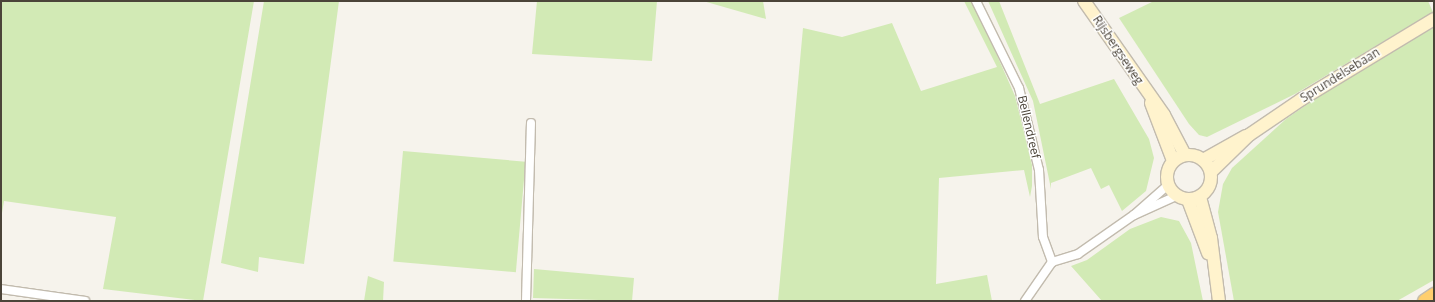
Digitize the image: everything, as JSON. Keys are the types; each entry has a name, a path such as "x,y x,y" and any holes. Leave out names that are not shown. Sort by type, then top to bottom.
{"highway":[{"path":"1425,301 1434,295"}],"main road":[{"name":"Rijsbergseweg","path":"1084,1 1150,100 1164,115 1185,155"},
{"name":"Sprundelsebaan","path":"1203,160 1250,135 1302,99 1434,19"},
{"name":"Rijsbergseweg","path":"1150,100 1173,161"},
{"name":"Sprundelsebaan","path":"1211,172 1250,135"},
{"path":"1185,155 1203,160 1211,172 1210,186 1200,197 1188,200 1176,196 1168,185 1167,172 1173,161 1185,155"},
{"path":"1200,197 1211,238 1212,261 1219,301"},
{"path":"1188,200 1212,261"}],"street":[{"name":"Bellendreef","path":"976,1 1019,88 1039,170 1043,237 1052,262"},
{"path":"526,301 531,123"},
{"path":"1025,301 1052,262 1078,254 1134,215 1168,185"},
{"path":"1134,215 1176,196"},
{"path":"1,289 85,301"}],"green space":[{"path":"1,1 254,1 203,301 103,289 116,217 4,201 1,219"},
{"path":"264,1 339,1 304,264 259,257 258,272 221,263"},
{"path":"537,1 657,1 652,61 532,54"},
{"path":"703,1 763,1 766,19"},
{"path":"964,1 973,1 1015,96 1032,165 1032,186 1030,197 1024,170 939,178 936,284 987,275 992,301 778,301 803,28 842,37 892,23 921,91 997,67"},
{"path":"988,1 999,1 1040,104 1114,79 1149,139 1154,158 1146,191 1122,211 1109,185 1101,189 1091,168 1051,183 1051,189 1033,101"},
{"path":"1154,1 1428,1 1433,12 1295,94 1207,137 1199,135 1189,124 1119,18"},
{"path":"1434,27 1434,280 1397,301 1234,301 1218,212 1223,184 1232,168 1286,119 1316,98"},
{"path":"403,151 526,162 516,272 393,262"},
{"path":"1161,217 1179,221 1191,243 1203,301 1102,301 1071,266 1087,260 1130,229"},
{"path":"534,269 634,278 632,301 533,298"},
{"path":"368,276 384,282 383,301 364,301"}]}
